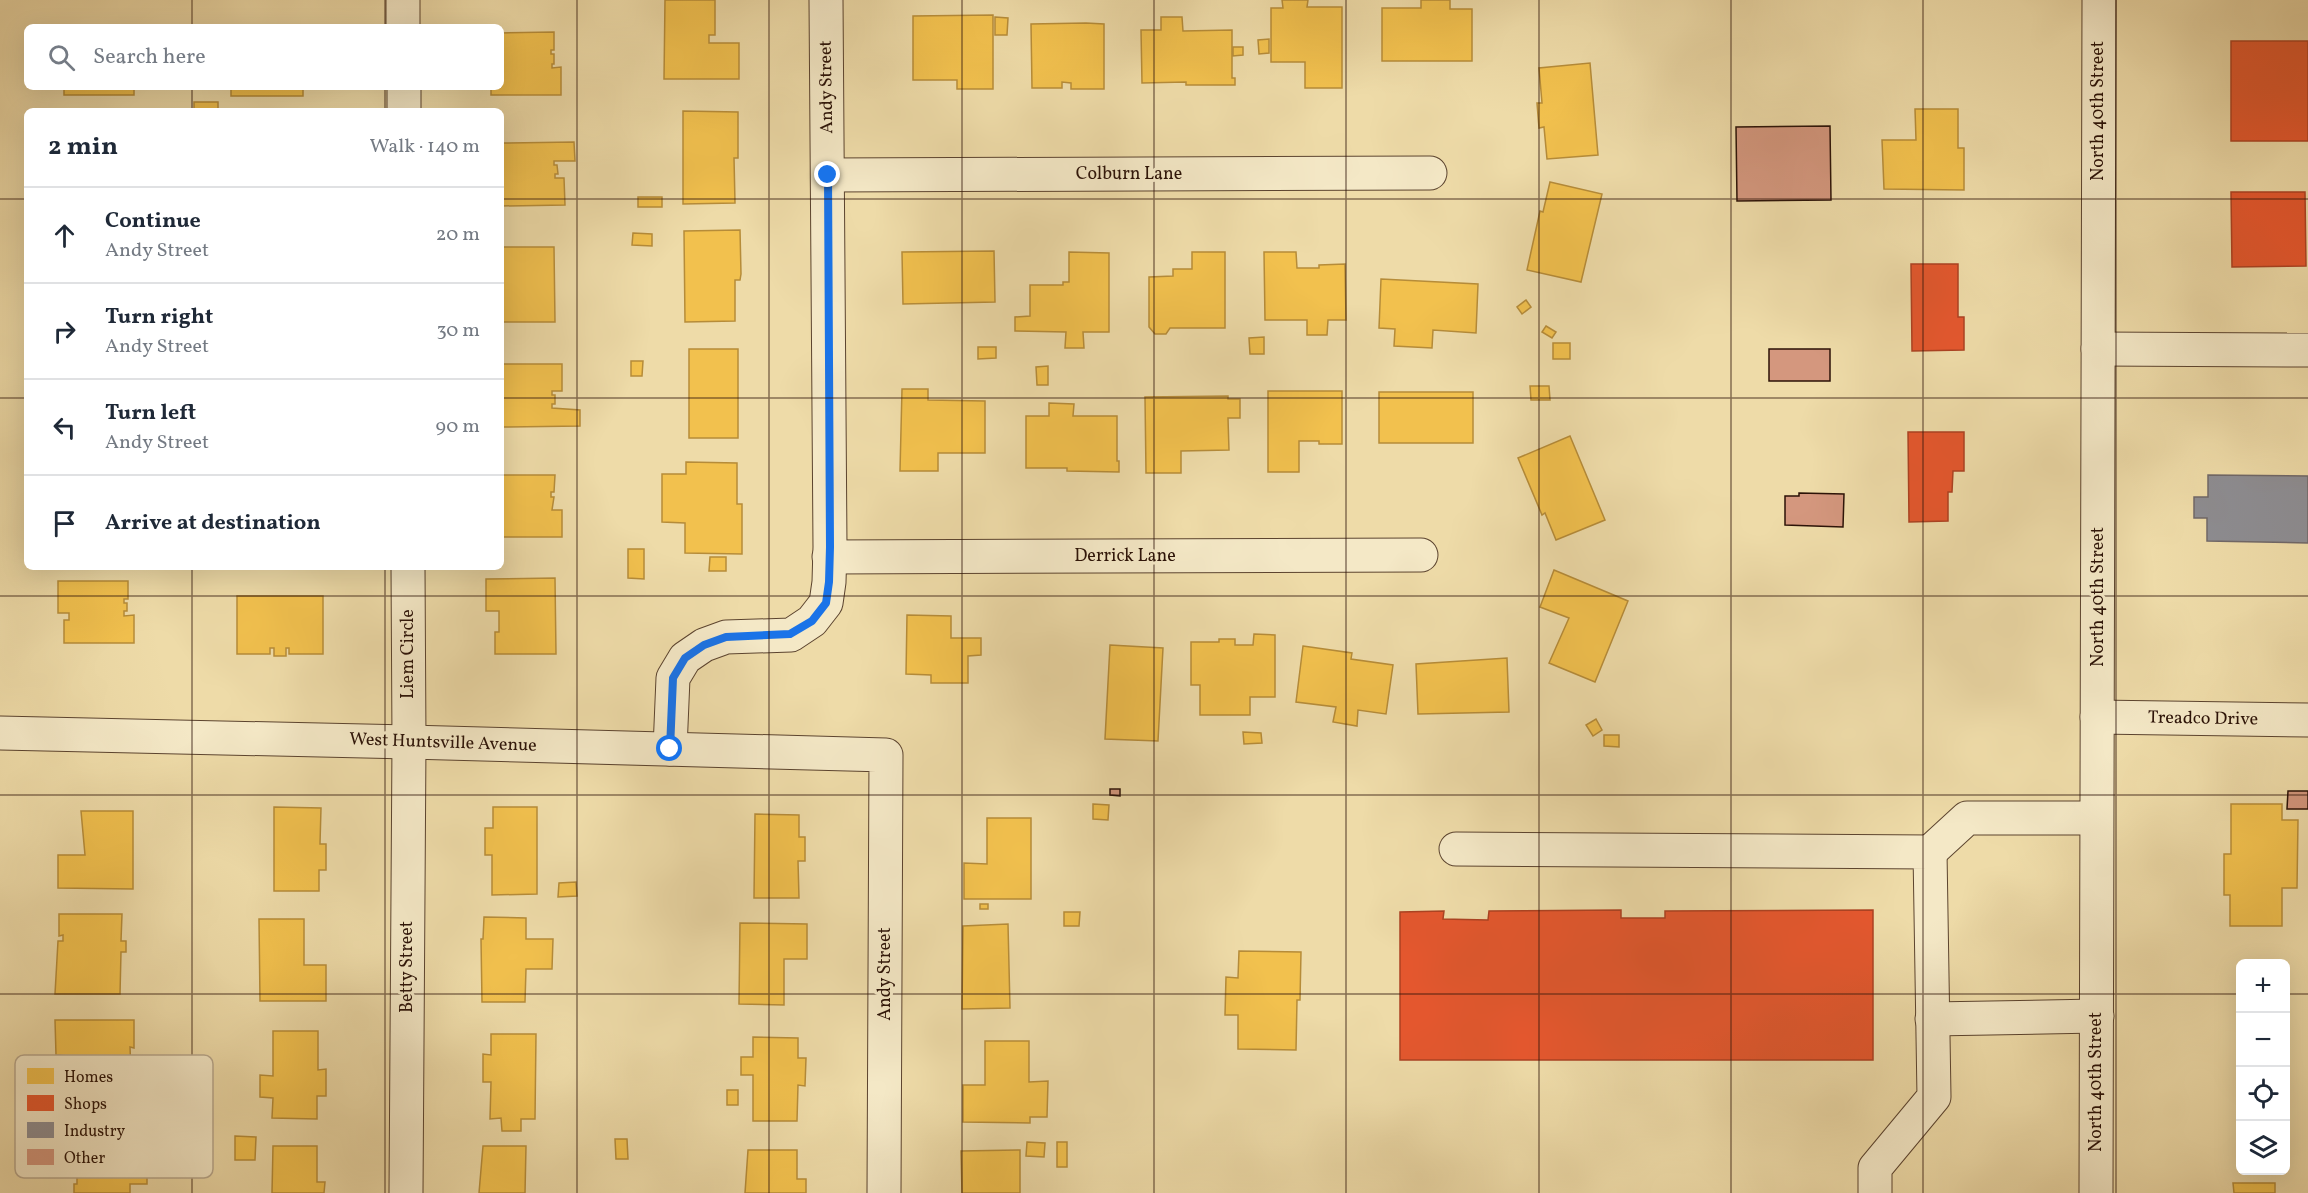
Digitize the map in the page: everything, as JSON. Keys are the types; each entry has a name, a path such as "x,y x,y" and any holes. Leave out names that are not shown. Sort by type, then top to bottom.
{"street":[{"path":"403,0 403,24"},
{"name":"Andy Street","path":"670,749 673,678 685,658 704,645 726,637 790,634 812,621 826,603 829,556 826,0"},
{"name":"North 40th Street","path":"2096,1193 2098,0"},
{"path":"404,90 404,108"},
{"name":"Colburn Lane","path":"828,175 1430,173"},
{"path":"2098,349 2308,351"},
{"name":"Derrick Lane","path":"829,556 1421,555"},
{"name":"Liem Circle","path":"408,570 409,742"},
{"name":"Treadco Drive","path":"2097,717 2308,720"},
{"name":"West Huntsville Avenue","path":"0,733 886,755"},
{"name":"Betty Street","path":"406,1193 409,742"},
{"name":"Andy Street","path":"884,1193 886,755"},
{"path":"1456,849 1930,852 1967,818 2095,818"},
{"path":"1875,1193 1875,1168 1934,1097 1930,852"},
{"path":"1932,1019 2097,1016"}],"building: Homes":[{"path":"665,0 715,0 715,35 709,35 709,43 739,43 739,79 664,79"},
{"path":"1282,0 1308,0 1307,7 1342,7 1342,88 1305,88 1305,62 1271,62 1271,8 1283,8"},
{"path":"1421,0 1450,0 1450,9 1472,9 1472,61 1382,61 1382,8 1421,8"},
{"path":"993,15 993,89 957,89 957,80 913,80 913,16"},
{"path":"995,17 1008,18 1007,35 995,35"},
{"path":"1161,17 1182,17 1183,31 1232,30 1232,78 1235,78 1235,85 1186,85 1186,82 1142,83 1141,30 1161,30"},
{"path":"1031,24 1104,24 1104,89 1071,89 1071,83 1062,82 1062,88 1032,88"},
{"path":"554,32 554,50 551,50 551,54 554,54 552,68 561,67 561,95 491,95 491,90 504,90 504,33"},
{"path":"1269,39 1269,53 1259,54 1258,40"},
{"path":"1233,47 1243,47 1243,55 1233,56"},
{"path":"1590,63 1598,155 1547,159 1544,127 1539,128 1537,103 1542,103 1539,68"},
{"path":"64,90 134,90 134,95 64,95"},
{"path":"231,90 303,90 303,96 231,96"},
{"path":"194,102 218,102 218,108 194,108"},
{"path":"1915,109 1958,109 1958,148 1964,148 1964,190 1884,189 1882,140 1916,140"},
{"path":"683,111 738,112 738,158 734,158 735,203 683,204"},
{"path":"574,142 575,161 554,161 558,174 555,174 555,178 564,178 565,205 504,206 504,143"},
{"path":"1550,182 1602,194 1581,282 1527,270 1540,211 1543,212"},
{"path":"638,197 662,197 662,207 638,207"},
{"path":"740,230 741,274 740,280 735,280 735,321 685,322 684,231"},
{"path":"633,233 652,234 652,246 632,245"},
{"path":"504,247 554,247 555,322 504,322"},
{"path":"994,251 995,302 903,304 902,252"},
{"path":"1069,252 1109,253 1109,332 1083,332 1084,348 1065,348 1066,332 1015,331 1015,317 1030,316 1030,285 1063,285 1063,282 1069,282"},
{"path":"1192,252 1225,252 1225,328 1170,328 1166,334 1155,334 1149,327 1149,277 1173,276 1173,269 1192,269"},
{"path":"1264,252 1296,252 1297,268 1319,268 1319,265 1345,264 1346,320 1328,320 1327,335 1307,335 1307,320 1265,320"},
{"path":"1381,279 1478,284 1476,333 1433,330 1432,348 1394,346 1395,329 1379,328"},
{"path":"1526,300 1531,307 1522,314 1517,307"},
{"path":"1546,326 1556,332 1552,338 1542,332"},
{"path":"1264,337 1264,354 1250,354 1249,338"},
{"path":"1553,343 1570,343 1570,359 1553,359"},
{"path":"978,347 996,347 996,358 978,359"},
{"path":"689,349 738,349 738,438 689,438"},
{"path":"631,361 643,361 642,376 631,376"},
{"path":"504,364 562,364 562,391 552,391 552,395 555,395 555,404 552,404 552,408 580,410 580,426 504,427"},
{"path":"1048,366 1048,385 1037,385 1036,367"},
{"path":"1530,386 1549,386 1550,400 1531,400"},
{"path":"902,389 928,389 928,400 985,401 985,453 938,453 938,471 900,471"},
{"path":"1268,391 1342,391 1342,444 1299,441 1299,472 1268,472"},
{"path":"1379,392 1473,392 1473,443 1379,443"},
{"path":"1228,396 1228,399 1240,399 1240,418 1228,418 1229,450 1181,451 1181,473 1146,473 1145,397"},
{"path":"1049,403 1074,404 1073,416 1117,416 1119,472 1026,468 1026,416 1049,416"},
{"path":"1570,436 1605,520 1556,540 1545,513 1542,515 1518,458"},
{"path":"686,462 737,463 737,504 742,504 742,554 685,553 685,523 662,522 662,474 686,474"},
{"path":"504,475 555,475 554,492 551,492 551,497 554,497 552,510 562,510 562,537 504,537"},
{"path":"628,549 644,549 644,579 628,578"},
{"path":"710,557 726,557 726,571 709,571"},
{"path":"1554,570 1628,601 1595,682 1549,663 1569,618 1540,607"},
{"path":"555,578 556,654 495,654 495,632 499,632 499,611 486,611 486,579"},
{"path":"58,581 128,581 128,599 124,599 124,603 127,603 127,611 124,611 124,616 134,615 134,643 64,643 64,620 69,620 69,613 58,613"},
{"path":"237,596 323,596 323,654 289,654 289,648 286,648 286,656 274,656 274,648 270,648 270,654 237,654"},
{"path":"907,615 951,616 951,638 981,638 981,655 968,656 968,683 931,683 931,675 906,674"},
{"path":"1254,634 1275,635 1275,697 1250,697 1250,715 1200,715 1200,685 1191,685 1191,642 1219,642 1219,639 1235,639 1235,645 1253,645"},
{"path":"1110,645 1163,648 1158,741 1105,739"},
{"path":"1303,646 1352,653 1351,659 1393,665 1386,714 1358,710 1357,726 1333,722 1336,707 1296,702"},
{"path":"1507,658 1509,712 1418,714 1416,664"},
{"path":"1596,719 1602,730 1593,736 1586,725"},
{"path":"1243,732 1261,733 1262,743 1244,744"},
{"path":"1604,735 1619,735 1619,747 1604,746"},
{"path":"1093,804 1109,805 1108,820 1093,819"},
{"path":"2231,804 2282,804 2282,820 2298,820 2297,888 2282,888 2282,926 2230,926 2230,895 2224,895 2224,854 2231,854"},
{"path":"274,807 321,808 320,844 326,844 326,870 319,870 319,891 274,891"},
{"path":"493,807 537,807 537,894 492,895 492,855 485,855 485,828 493,828"},
{"path":"81,811 133,811 133,889 58,888 58,855 85,855"},
{"path":"755,814 799,815 799,837 805,837 805,861 798,861 799,898 754,898"},
{"path":"987,818 1031,818 1031,899 964,899 964,863 987,864"},
{"path":"576,882 577,896 558,897 559,883"},
{"path":"980,904 988,904 988,909 980,909"},
{"path":"1064,912 1080,912 1079,926 1064,926"},
{"path":"59,914 122,914 121,941 126,941 126,952 121,952 120,994 55,994 58,941 63,941 63,935 59,936"},
{"path":"484,917 526,918 526,939 553,939 552,969 526,969 525,1002 482,1002 481,939 483,939"},
{"path":"259,919 304,919 304,965 326,965 326,1001 260,1001"},
{"path":"740,923 807,924 807,959 784,959 784,1005 739,1004"},
{"path":"1008,924 1010,1008 962,1009 963,926"},
{"path":"1239,951 1301,952 1296,1050 1238,1049 1238,1015 1225,1015 1226,977 1238,978"},
{"path":"55,1020 134,1020 134,1048 130,1047 130,1055 56,1055"},
{"path":"273,1031 318,1031 318,1070 326,1069 326,1096 317,1096 317,1119 272,1118 273,1098 260,1097 260,1075 273,1076"},
{"path":"491,1034 536,1034 535,1119 521,1119 521,1131 502,1131 501,1118 490,1119 491,1082 483,1082 483,1054 491,1055"},
{"path":"753,1037 798,1038 798,1058 806,1058 805,1086 798,1085 797,1121 753,1121 753,1075 741,1075 741,1057 753,1057"},
{"path":"985,1041 1029,1041 1029,1082 1048,1081 1047,1117 1030,1117 1030,1123 963,1122 963,1085 985,1085"},
{"path":"727,1090 738,1090 738,1105 727,1105"},
{"path":"235,1136 256,1137 255,1160 235,1160"},
{"path":"615,1139 627,1139 628,1159 616,1159"},
{"path":"1027,1142 1045,1143 1044,1157 1026,1156"},
{"path":"1057,1142 1067,1142 1067,1167 1057,1167"},
{"path":"273,1146 317,1146 317,1182 325,1182 324,1193 272,1193"},
{"path":"483,1146 526,1146 525,1193 479,1193"},
{"path":"748,1150 797,1150 797,1179 806,1179 806,1193 745,1193"},
{"path":"1020,1150 1020,1193 962,1193 961,1151"},
{"path":"77,1178 147,1178 147,1184 130,1184 130,1193 74,1193 74,1184 77,1184"},
{"path":"2233,1183 2275,1183 2275,1193 2234,1193"}],"building: Shops":[{"path":"2231,41 2308,41 2308,141 2231,141"},
{"path":"2231,192 2305,192 2306,266 2232,267"},
{"path":"1911,264 1958,264 1958,317 1964,317 1964,350 1912,351"},
{"path":"1908,432 1964,432 1964,471 1953,471 1952,492 1948,492 1948,521 1909,522"},
{"path":"1621,910 1621,918 1665,918 1665,911 1873,910 1873,1060 1400,1060 1400,912 1444,911 1443,919 1488,920 1489,911"}],"building: Industry":[{"path":"2208,475 2308,476 2308,543 2207,541 2207,518 2194,518 2194,497 2208,497"}],"building: Other":[{"path":"1830,126 1831,200 1737,201 1736,127"},
{"path":"1769,349 1830,349 1830,381 1769,381"},
{"path":"1799,493 1844,494 1843,527 1785,525 1785,496 1799,496"},
{"path":"1110,789 1120,789 1120,796 1110,795"},
{"path":"2288,791 2308,791 2308,809 2287,809"}],"route":[{"path":"670,749 673,678 685,658 704,645 726,637 790,634 812,621 826,603 830,547 828,175"}]}
